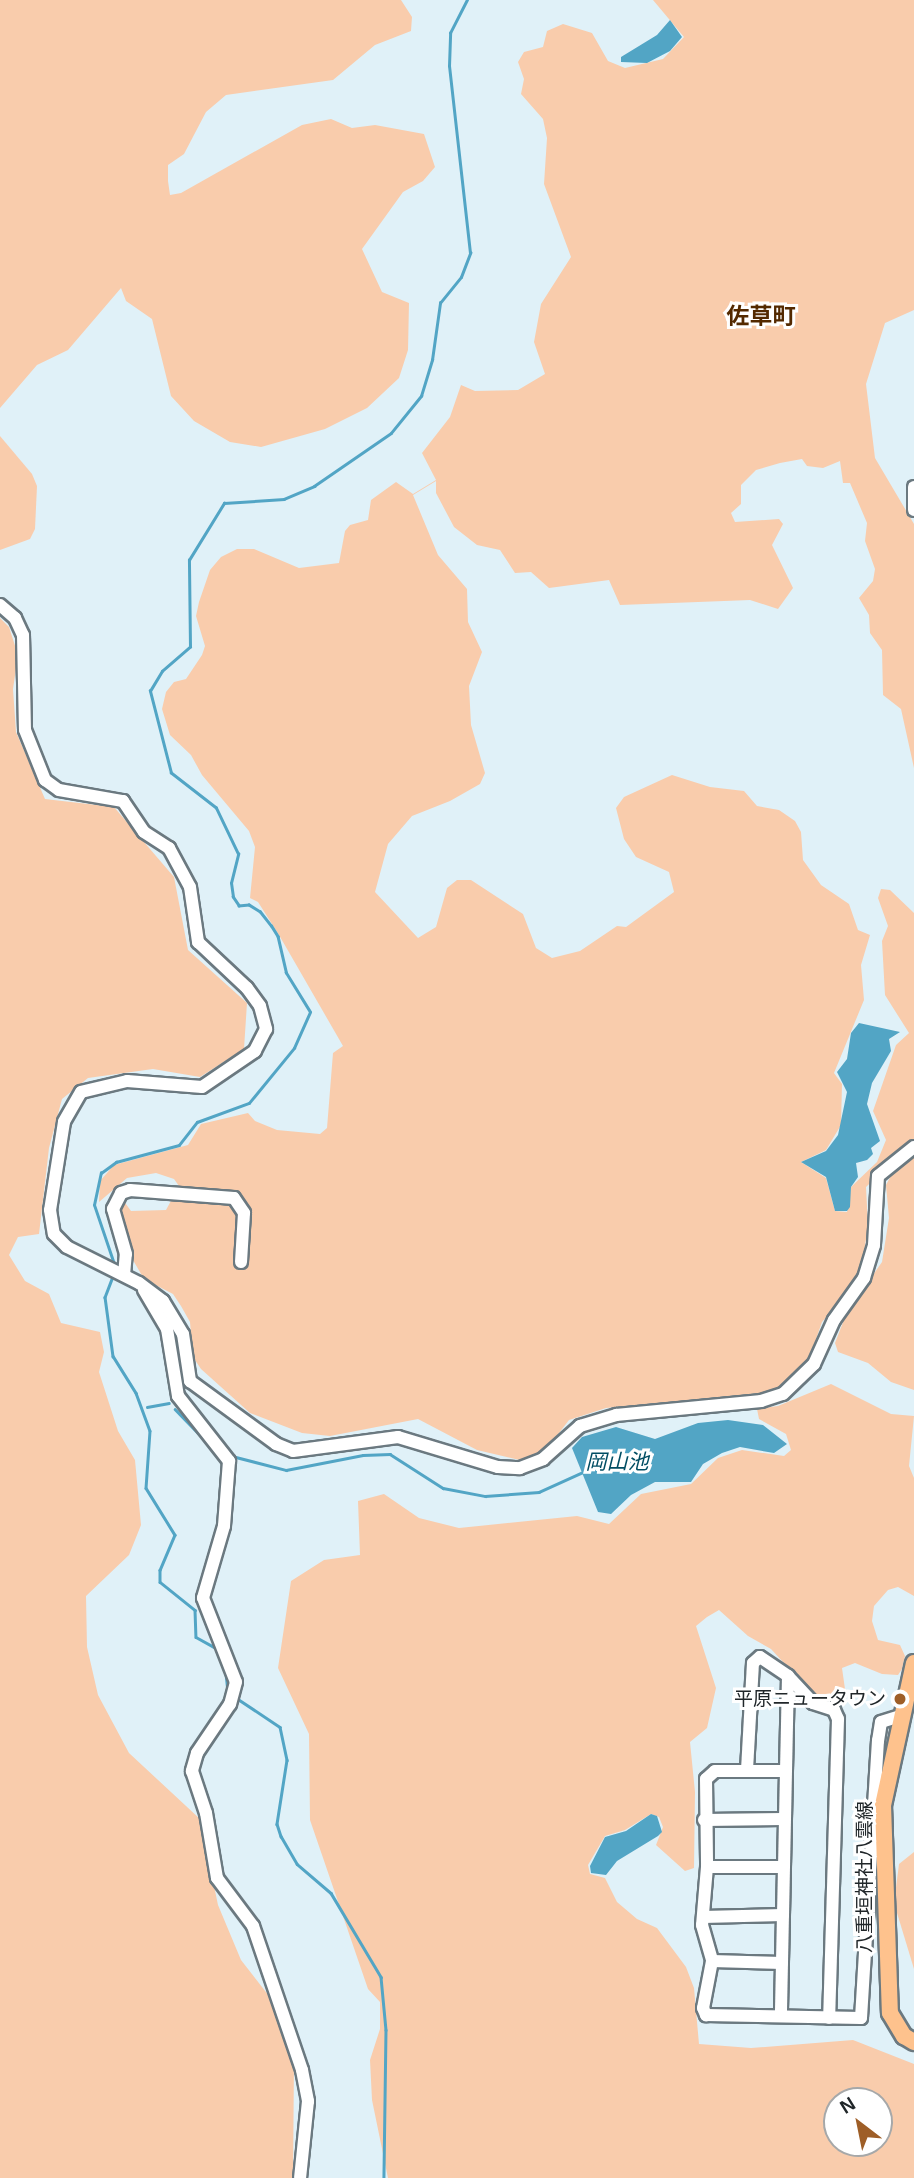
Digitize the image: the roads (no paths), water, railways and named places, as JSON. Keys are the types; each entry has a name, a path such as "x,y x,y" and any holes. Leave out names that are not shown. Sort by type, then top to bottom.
{"main road":[{"name":"八重垣神社八雲線","path":"914,1663 883,1805 884,1931 890,2013 904,2036 914,2042"}],"street":[{"path":"914,486 914,510"},
{"path":"0,605 15,618 23,635 25,730 45,780 59,790 123,801 144,832 169,848 190,887 198,942 247,988 265,1021 265,1037 255,1051 202,1087 181,1088 150,1080 111,1082 90,1087 73,1100 64,1122 51,1223 67,1247 139,1283 163,1301 178,1322 191,1381 285,1449 310,1450 398,1437 498,1467 520,1468 543,1459 580,1426 616,1415 761,1401 790,1390 814,1364 834,1320 864,1278 874,1245 878,1176 914,1147"},
{"path":"118,1273 126,1254 113,1209 121,1193 130,1189 234,1198 244,1213 241,1262"},
{"path":"139,1283 167,1329 178,1396 229,1461 224,1526 203,1598 229,1656 233,1696 197,1753 192,1771 206,1813 217,1878 253,1926 302,2070 308,2101 300,2178"},
{"path":"747,1770 753,1663 763,1657 788,1676 813,1703 834,1710 838,1718 829,2018"},
{"path":"781,2016 783,1771 788,1676"},
{"path":"783,1771 747,1770 708,1774 704,1820 707,1867 703,1917 712,1961 703,2008 706,2015 829,2018 864,2016 864,1931 878,1741 881,1722 901,1716"},
{"path":"704,1820 783,1819"},
{"path":"707,1867 783,1867"},
{"path":"703,1917 783,1915"},
{"path":"712,1961 782,1963"}],"water":[{"path":"670,20 682,37 670,51 647,63 621,62 621,57 657,35"},
{"path":"859,1023 900,1032 889,1039 891,1051 872,1083 867,1104 880,1141 871,1148 873,1154 867,1160 856,1163 858,1177 851,1187 850,1207 847,1211 835,1211 826,1177 801,1162 826,1151 838,1135 847,1092 837,1072 847,1059 851,1033"},
{"name":"岡山池","path":"728,1420 763,1425 787,1444 774,1453 740,1447 722,1453 703,1464 691,1482 655,1482 631,1495 611,1514 598,1512 572,1448 582,1437 616,1427 655,1439 698,1423"},
{"path":"651,1814 657,1816 662,1832 658,1836 617,1861 606,1875 591,1873 590,1866 605,1837 626,1831"}],"waterway":[{"path":"115,1267 94,1205 101,1173 116,1162 179,1145 197,1122 249,1103 294,1048 310,1012 286,973 278,937 271,926 260,912 249,905 239,906 233,897 231,883 238,854 216,808 171,773 150,691 162,671 190,647 189,560 224,503 284,499 314,486 391,433 421,396 432,360 440,303 461,277 470,253 449,66 450,33 467,0"},
{"path":"114,1274 105,1297 113,1356 136,1393 150,1431 146,1488 175,1535 160,1570 160,1582 195,1610 196,1637 216,1648"},
{"path":"147,1407 169,1403"},
{"path":"175,1409 206,1441"},
{"path":"232,1456 286,1470 363,1455 390,1454 443,1488 485,1496 539,1492 583,1472"},
{"path":"226,1673 228,1691"},
{"path":"235,1697 280,1727 287,1760 277,1824 281,1836 297,1864 331,1893 381,1977 386,2030 384,2178"}],"place":[{"name":"平原ニュータウン","path":"900,1699"}],"district":[{"name":"佐草町","path":"761,316"}]}
